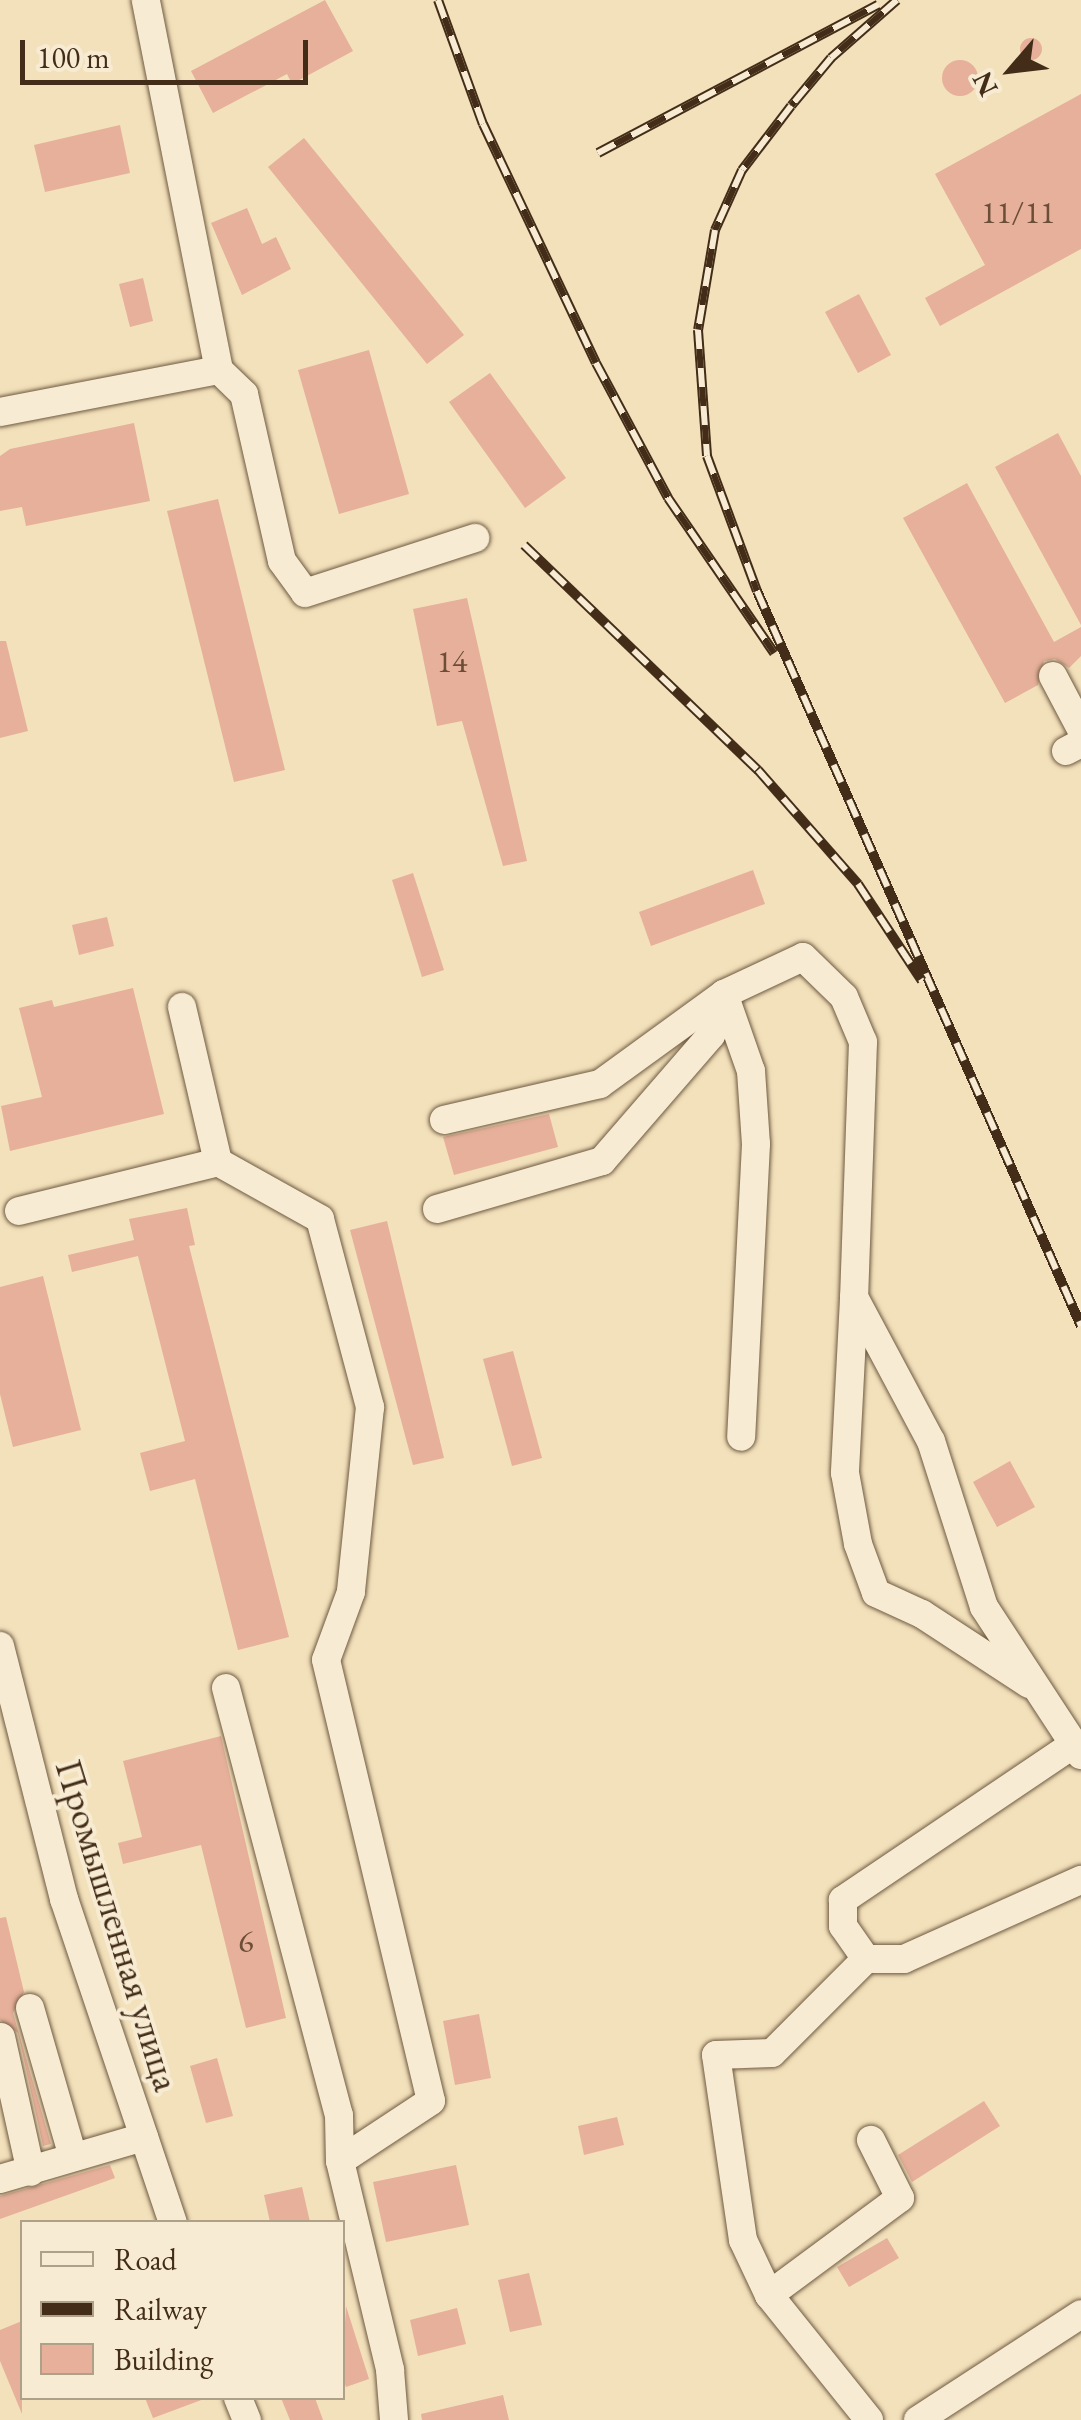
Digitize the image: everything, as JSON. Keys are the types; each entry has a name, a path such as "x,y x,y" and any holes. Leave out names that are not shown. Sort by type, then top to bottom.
{"street":[{"path":"146,0 219,370 244,394 282,561 305,593 475,538"},
{"path":"0,412 219,370"},
{"path":"1053,676 1076,740"},
{"path":"444,1120 600,1084 724,994 803,958 844,996 863,1042 845,1473 876,1593 922,1614 1038,1690"},
{"path":"437,1210 602,1160 711,1035 724,994"},
{"path":"724,994 751,1072 756,1144 741,1437"},
{"path":"182,1007 218,1162"},
{"path":"19,1211 218,1162 320,1219 370,1406 351,1592 326,1660 431,2101 340,2161"},
{"path":"854,1298 931,1442 984,1608 1077,1749 843,1900 843,1926 866,1960"},
{"name":"Промышленная улица","path":"0,1646 64,1899 173,2220"},
{"path":"226,1688 339,2116 340,2161 390,2370 394,2420"},
{"path":"869,2420 770,2295 742,2240 716,2055 772,2053 866,1960 904,1959 1081,1880"},
{"path":"30,2008 73,2157"},
{"path":"1,2037 31,2172"},
{"path":"0,2179 144,2137"},
{"path":"770,2295 900,2198 872,2140"},
{"path":"918,2420 1081,2314"}],"building":[{"path":"325,0 353,51 292,84 287,74 213,113 191,71"},
{"path":"1031,38 1039,41 1039,57 1031,60 1023,57 1020,49 1023,41"},
{"path":"960,60 973,65 978,78 973,91 960,96 947,91 942,78 947,65"},
{"path":"1081,94 1081,249 940,326 925,298 985,265 935,174"},
{"path":"120,125 130,173 45,192 34,145"},
{"path":"304,138 464,335 427,364 268,167"},
{"path":"247,208 262,244 276,237 291,269 242,295 211,223"},
{"path":"143,278 153,321 130,327 119,284"},
{"path":"859,294 891,355 858,373 825,312"},
{"path":"369,350 409,494 339,514 298,370"},
{"path":"490,373 566,478 525,508 449,402"},
{"path":"134,423 150,501 26,526 22,507 0,511 0,456 10,449"},
{"path":"1058,433 1081,476 1081,625 995,467"},
{"path":"967,483 1054,642 1081,627 1081,656 1069,668 1055,659 1044,661 1038,685 1005,703 903,518"},
{"path":"218,499 285,770 234,782 167,511"},
{"path":"467,598 527,861 503,866 462,721 437,726 413,609"},
{"path":"0,641 6,641 28,731 0,738"},
{"path":"753,870 765,904 651,946 639,912"},
{"path":"413,873 444,970 422,977 392,880"},
{"path":"107,917 114,946 79,955 72,925"},
{"path":"133,988 164,1114 10,1151 1,1106 42,1097 19,1008 52,1000 54,1007"},
{"path":"549,1114 558,1147 454,1175 443,1137"},
{"path":"187,1208 195,1245 189,1246 289,1637 238,1650 195,1479 150,1491 140,1453 185,1441 138,1256 72,1272 68,1255 134,1240 129,1219"},
{"path":"387,1221 444,1458 413,1465 350,1230"},
{"path":"43,1276 81,1430 13,1447 0,1394 0,1287"},
{"path":"513,1351 542,1458 512,1466 483,1359"},
{"path":"1010,1461 1035,1507 997,1527 973,1482"},
{"path":"221,1736 286,2018 246,2028 201,1845 123,1864 118,1843 142,1837 123,1761"},
{"path":"6,1917 24,1992 13,2013 51,2144 43,2146 18,2033 0,2020 0,1918"},
{"path":"479,2014 491,2078 455,2085 443,2021"},
{"path":"217,2058 233,2116 206,2123 190,2066"},
{"path":"984,2101 1000,2126 912,2182 898,2155"},
{"path":"617,2117 624,2145 584,2155 578,2126"},
{"path":"110,2165 115,2178 0,2219 0,2196"},
{"path":"456,2165 469,2225 386,2242 373,2182"},
{"path":"302,2187 310,2220 270,2220 264,2195"},
{"path":"887,2238 899,2258 849,2287 837,2267"},
{"path":"529,2273 542,2325 510,2332 498,2280"},
{"path":"346,2306 369,2379 346,2387 345,2384"},
{"path":"457,2308 466,2344 418,2356 410,2320"},
{"path":"20,2322 22,2414 0,2361 0,2330"},
{"path":"503,2395 509,2420 422,2420 421,2414"},
{"path":"146,2400 201,2400 153,2418"},
{"path":"282,2400 316,2400 323,2420 290,2420"}],"railway":[{"path":"438,0 483,124 596,363 668,498 774,653"},
{"path":"897,0 831,58 791,106 742,170 715,230 698,330 707,456 757,591 1081,1326"},
{"path":"598,153 878,5"},
{"path":"524,545 758,770 858,884 922,981"}]}
